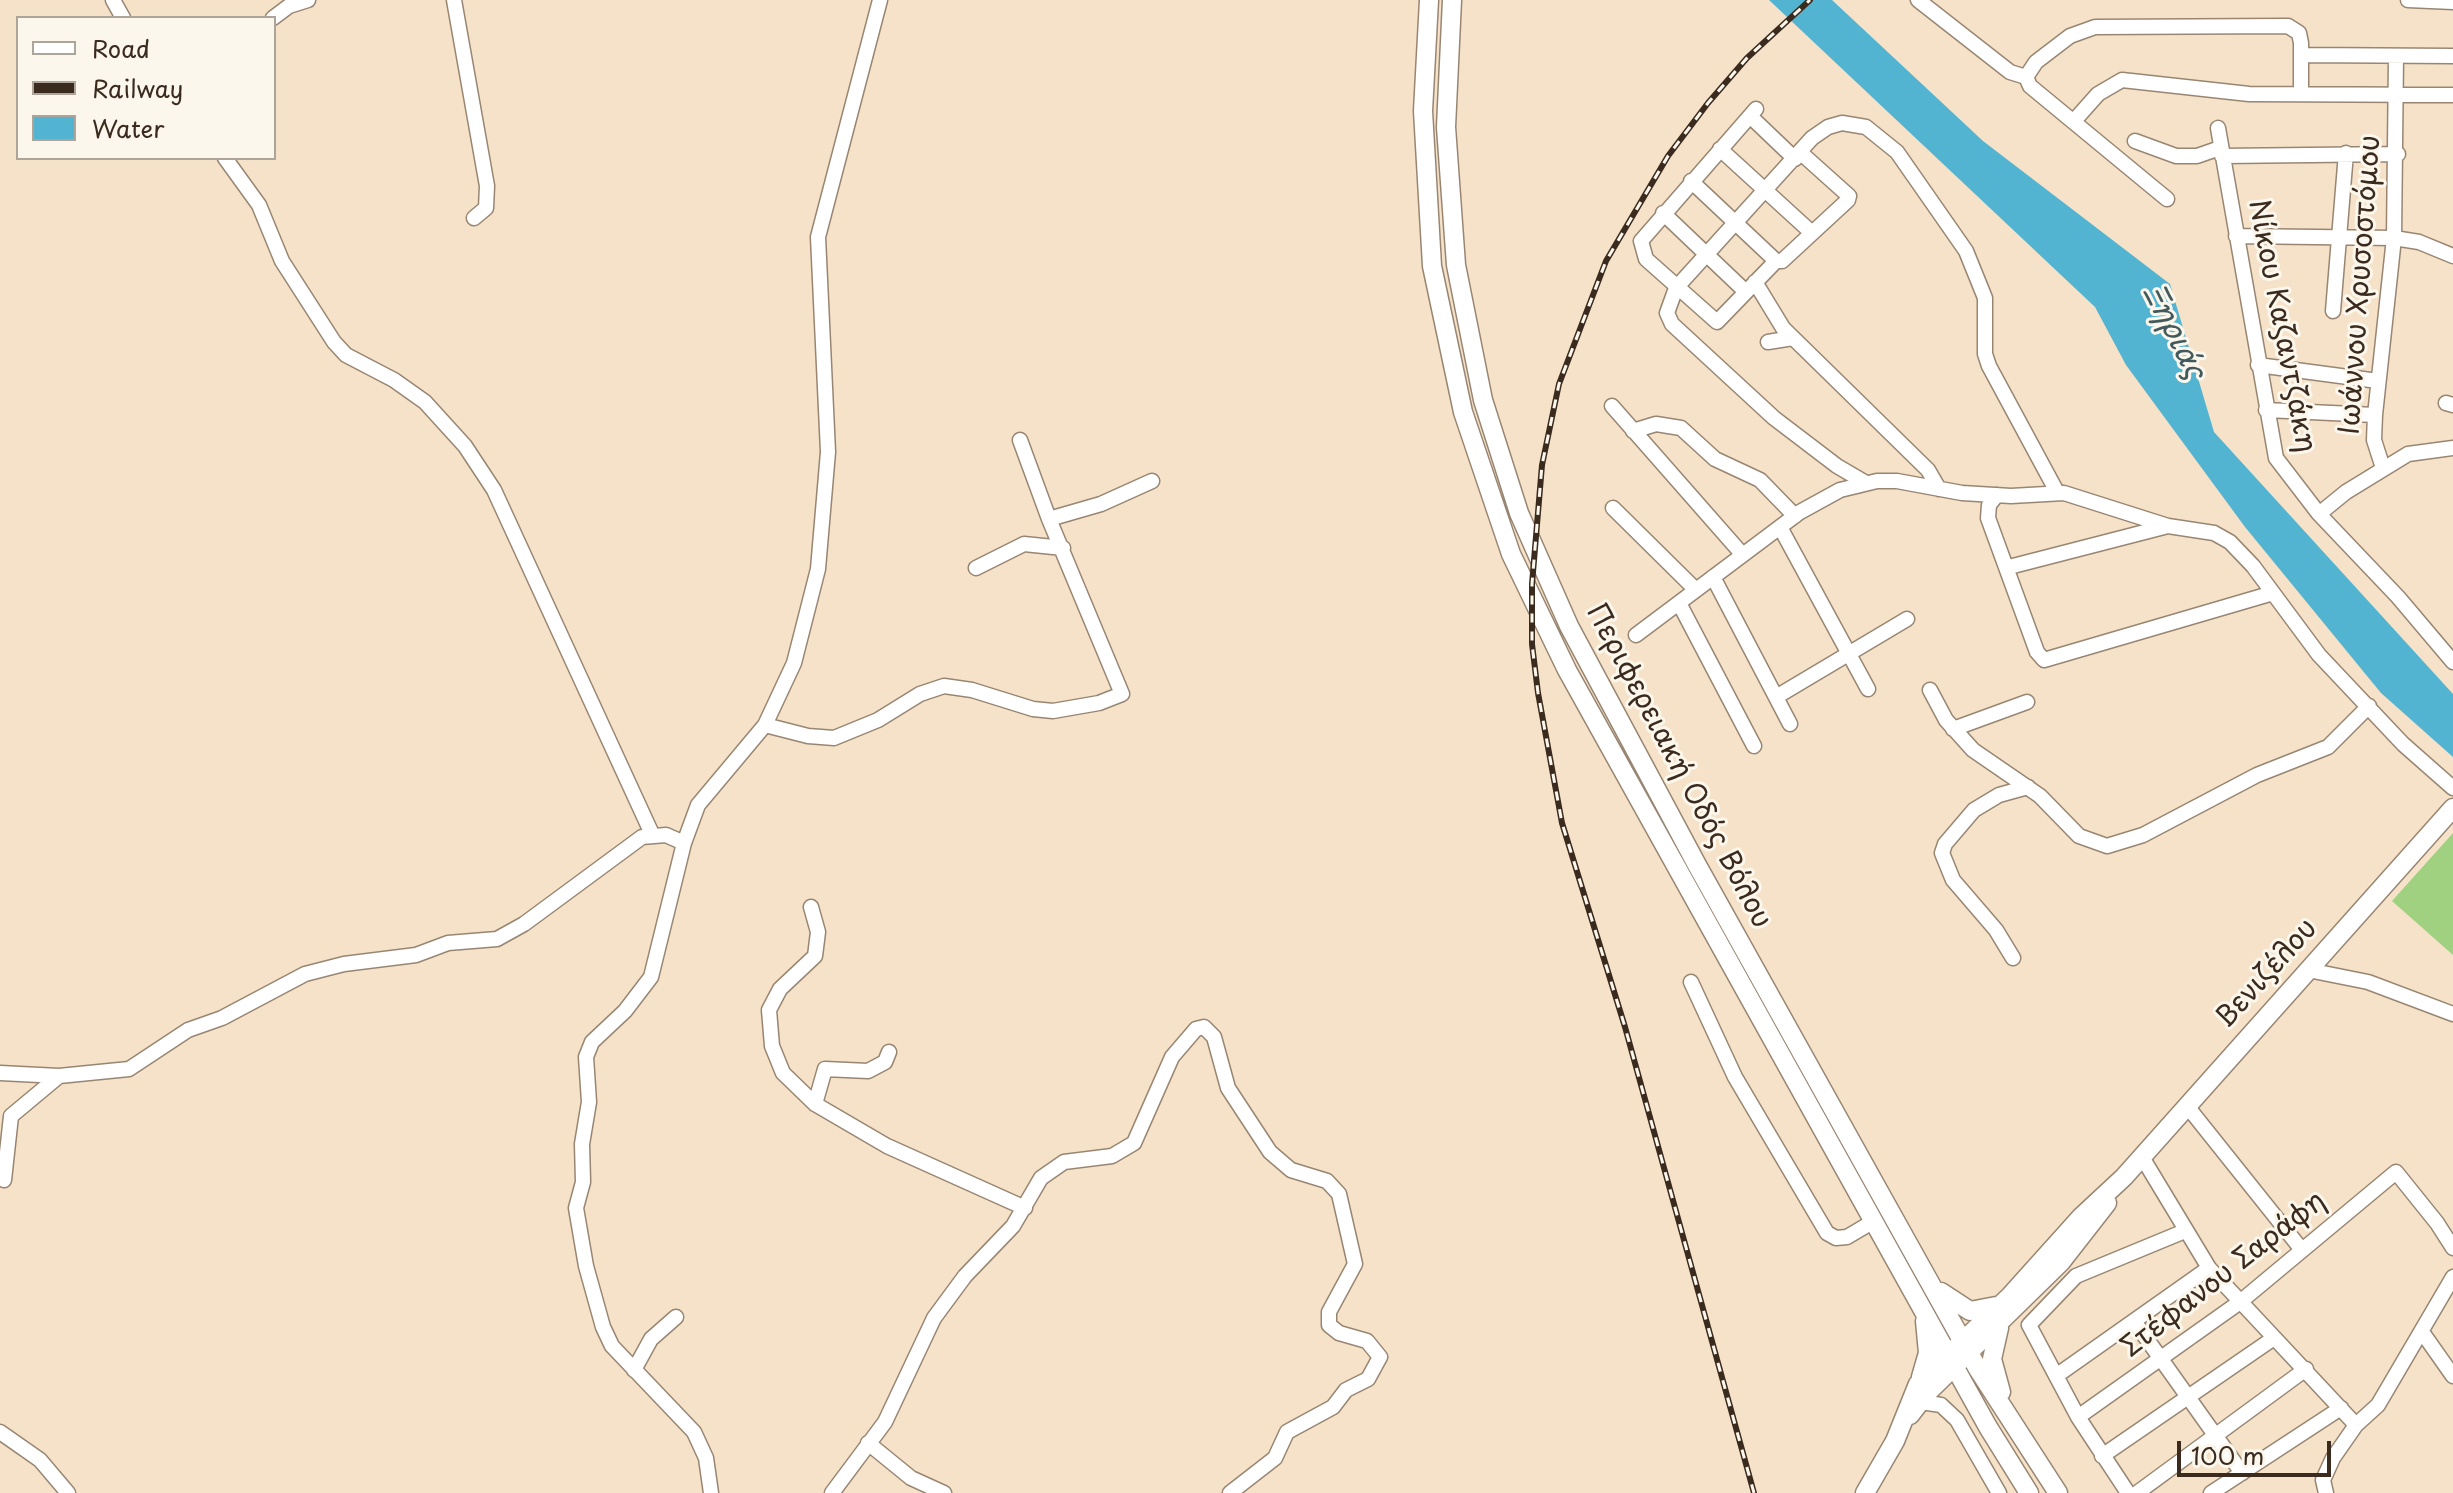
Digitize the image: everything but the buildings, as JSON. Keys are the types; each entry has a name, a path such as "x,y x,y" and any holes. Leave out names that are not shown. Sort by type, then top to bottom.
{"main road":[{"name":"Περιφερειακή Οδός Βόλου","path":"1429,0 1423,111 1432,266 1463,412 1511,554 1567,670 1978,1409 2029,1493"},
{"name":"Περιφερειακή Οδός Βόλου","path":"1452,0 1446,127 1456,265 1475,368 1519,513 1563,614 1621,725 1967,1347 2014,1429 2058,1493"},
{"name":"Βενιζέλου","path":"1865,1493 1903,1421 1922,1393 2002,1313 2081,1217 2124,1177 2453,808"},
{"path":"1933,1285 1957,1306 1970,1311 2002,1313 1992,1363 2014,1429"},
{"path":"1923,1308 1928,1353 1922,1393 1953,1391 1978,1409"}],"street":[{"path":"276,16 289,6 308,0"},
{"path":"454,0 487,186 486,208 474,218"},
{"path":"711,1493 706,1458 694,1432 607,1337 577,1219 589,1102 586,1057 592,1042 625,1011 651,977 684,843 705,793 765,725 794,663 818,569 828,452 818,237 880,0"},
{"path":"1918,0 2010,72 2026,77 2030,86 2167,199"},
{"path":"2408,0 2453,2"},
{"path":"2026,77 2036,62 2064,40 2095,27 2288,26 2299,33 2301,93"},
{"path":"2302,55 2453,56"},
{"name":"Ιωάννου Χρυσοστόμου","path":"2383,468 2374,440 2394,238 2398,154 2396,56"},
{"path":"2074,121 2098,94 2122,80 2249,94 2453,95"},
{"path":"1691,181 1776,261 1782,261 1849,196 1798,156 1753,112 1691,181 1643,236 1641,248 1646,259 1717,322 1776,261"},
{"path":"1866,483 1837,466 1774,418 1672,324 1668,307 1676,288 1819,132 1842,123 1866,127 1897,152 1972,260 1985,298 1985,354 1989,366 2057,492"},
{"name":"Νίκου Καζαντζάκη","path":"2218,128 2276,458 2319,514 2398,597 2453,662"},
{"path":"2135,141 2176,156 2221,152 2398,154"},
{"path":"1720,149 1812,233"},
{"path":"2333,311 2346,153"},
{"path":"226,160 259,205 288,271 334,342 346,355 394,380 425,402 465,446 494,490 652,834"},
{"path":"1663,213 1707,256 1750,287 1793,338 1928,470 1939,489"},
{"path":"2236,236 2394,238 2419,242 2453,256"},
{"path":"1768,342 1793,338"},
{"path":"2258,365 2378,381"},
{"path":"1612,406 1742,554"},
{"path":"2266,410 2375,415"},
{"path":"1633,431 1656,424 1683,430 1715,459 1760,480 1795,516"},
{"path":"765,725 808,736 834,738 878,720 920,694 944,686 972,690 1033,709 1053,711 1099,703 1122,694 1049,519 1020,440"},
{"path":"2319,514 2383,468 2412,453 2453,448"},
{"path":"1049,519 1101,504 1152,481"},
{"path":"1636,635 1795,516 1840,490 1866,483 1897,481 1997,495 2057,492 2168,526 2209,532 2225,539 2243,554 2319,655 2403,744 2453,788"},
{"path":"1997,495 1987,514 2009,567 2037,652 2044,660 2273,593"},
{"path":"1613,508 1696,590"},
{"path":"2009,567 2168,526"},
{"path":"1780,527 1868,689"},
{"path":"976,568 1024,544 1063,548"},
{"path":"1713,577 1790,724"},
{"path":"1679,603 1754,746"},
{"path":"1776,697 1907,619"},
{"path":"1930,690 1953,729 1981,757 2028,787 2079,836 2115,846 2162,826 2257,775 2328,747 2369,706"},
{"path":"1953,729 2027,702"},
{"path":"2013,958 1996,930 1953,880 1942,853 1945,844 1974,810 1999,795 2028,787"},
{"path":"0,1073 59,1076 133,1068 188,1030 222,1018 305,974 344,964 416,955 448,943 497,939 524,924 621,850 652,834 666,835 684,843"},
{"path":"811,907 819,938 815,956 773,999 768,1022 772,1046 783,1073 815,1104 902,1154 957,1175 1025,1208"},
{"path":"2308,970 2368,982 2453,1014"},
{"path":"1691,982 1735,1077 1827,1233 1836,1238 1847,1237 1874,1221"},
{"path":"832,1493 897,1399 934,1318 1025,1208 1041,1178 1064,1162 1112,1156 1134,1143 1172,1057 1196,1029 1204,1027 1214,1037 1228,1088 1270,1152 1291,1170 1327,1181 1343,1202 1355,1264 1333,1303 1329,1325 1333,1330 1374,1346 1380,1357 1372,1376 1346,1390 1333,1407 1287,1432 1275,1458 1230,1493"},
{"path":"815,1104 825,1069 868,1071 885,1062 889,1052"},
{"path":"4,1180 11,1116 59,1076"},
{"path":"2187,1106 2302,1250"},
{"path":"2142,1157 2209,1268 2356,1425"},
{"name":"Στέφανου Σαράφη","path":"2078,1417 2240,1302 2398,1172 2453,1248"},
{"path":"2128,1493 2078,1417 2029,1325 2076,1276 2185,1231"},
{"path":"2056,1376 2209,1268"},
{"path":"2326,1493 2325,1472 2356,1425 2378,1405 2453,1277"},
{"path":"634,1370 651,1339 676,1317"},
{"path":"2134,1321 2242,1473"},
{"path":"2422,1332 2453,1376"},
{"path":"2102,1456 2274,1338"},
{"path":"2137,1493 2306,1369"},
{"path":"1922,1393 1957,1420 1999,1493"},
{"path":"2211,1493 2341,1408"},
{"path":"0,1432 40,1460 68,1493"},
{"path":"868,1443 911,1478 944,1493"}],"green space":[{"path":"2453,833 2453,955 2392,901"}],"water":[{"name":"Ξηριάς","path":"1769,0 1832,0 1983,141 2170,284 2214,432 2453,694 2453,757 2381,693 2245,527 2126,365 2095,307"}],"railway":[{"path":"1754,1493 1625,1027 1562,823 1538,693 1532,644 1532,584 1542,465 1559,384 1606,261 1668,156 1708,103 1747,58 1810,0"}]}
